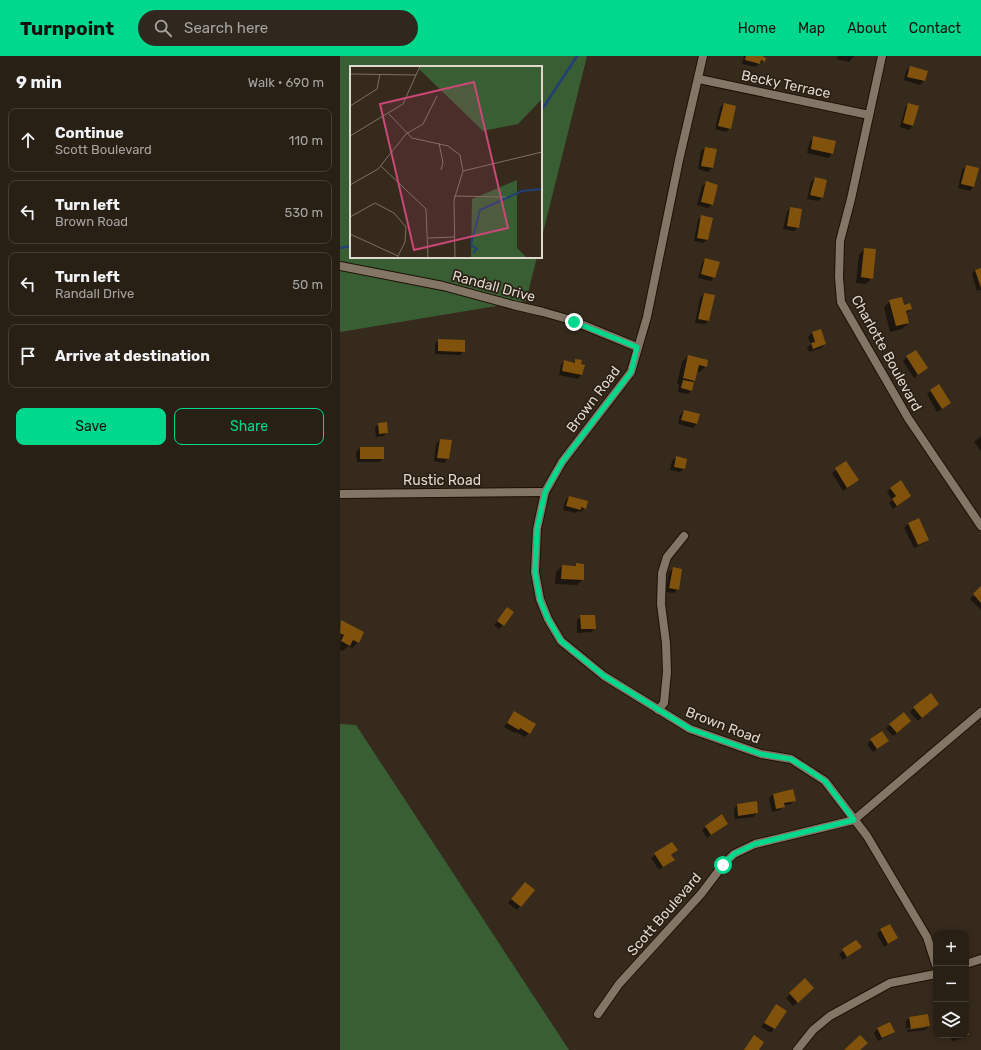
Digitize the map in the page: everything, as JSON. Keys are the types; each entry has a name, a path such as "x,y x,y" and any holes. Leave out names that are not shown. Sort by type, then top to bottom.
{"street":[{"name":"Brown Road","path":"703,56 679,160 647,317 637,347 631,372 562,462 545,492 537,529 535,572 540,600 548,619 561,641 604,676 690,729 761,754 791,759 825,781 867,836 927,937 933,956"},
{"name":"Charlotte Boulevard","path":"882,56 851,198 840,241 839,278 841,302 908,418 981,526"},
{"name":"Becky Terrace","path":"698,79 869,114"},
{"name":"Randall Drive","path":"340,266 443,286 513,306 543,312 571,320 637,347"},
{"name":"Rustic Road","path":"340,494 545,492"},
{"path":"658,710 664,703 667,672 666,643 661,604 662,573 667,557 684,536"},
{"name":"Scott Boulevard","path":"598,1014 619,984 701,894 723,865 734,854 755,844 854,820 981,712"},
{"path":"969,963 981,959"},
{"path":"797,1050 812,1030 830,1016 890,983 933,975"}],"green space":[{"path":"340,56 587,56 542,237 542,66 350,66 350,258 537,258 526,301 340,332"},
{"path":"340,724 356,725 569,1050 340,1050"}],"building":[{"path":"746,56 762,56 766,58 765,62 761,60 760,64 745,60"},
{"path":"910,66 928,71 925,81 907,77"},
{"path":"724,103 736,106 731,129 718,126"},
{"path":"908,103 919,106 913,126 903,123"},
{"path":"813,136 836,141 833,154 811,149"},
{"path":"705,147 717,149 713,168 701,166"},
{"path":"966,165 979,168 974,187 961,184"},
{"path":"815,177 827,180 823,198 810,195"},
{"path":"706,181 718,185 713,205 701,202"},
{"path":"790,207 802,209 799,228 787,226"},
{"path":"701,215 713,218 708,240 697,238"},
{"path":"864,248 876,249 873,279 861,277"},
{"path":"705,258 720,262 715,278 701,274"},
{"path":"981,268 981,288 975,270"},
{"path":"704,293 715,295 709,321 698,319"},
{"path":"902,297 904,305 910,303 912,309 906,311 909,323 896,326 889,300"},
{"path":"821,329 826,344 813,349 811,343 815,342 812,332"},
{"path":"438,339 465,340 465,352 438,351"},
{"path":"916,350 928,368 918,375 906,356"},
{"path":"688,355 708,360 707,367 699,365 695,381 683,378"},
{"path":"575,359 582,360 581,364 585,365 582,375 562,371 564,360 575,363"},
{"path":"683,380 694,382 692,391 681,388"},
{"path":"939,384 951,403 942,409 930,390"},
{"path":"684,410 700,414 697,424 681,420"},
{"path":"387,422 388,433 379,434 378,423"},
{"path":"440,439 452,440 449,459 437,458"},
{"path":"360,447 384,447 384,459 360,459"},
{"path":"676,456 687,459 685,469 674,467"},
{"path":"846,461 859,480 847,488 835,468"},
{"path":"901,480 911,496 897,506 892,499 896,496 890,488"},
{"path":"569,496 588,501 586,509 581,507 581,510 566,506"},
{"path":"919,518 929,540 918,545 908,523"},
{"path":"576,563 584,564 584,580 561,579 562,565 576,566"},
{"path":"673,567 682,569 679,590 669,588"},
{"path":"981,586 981,603 973,594"},
{"path":"507,607 514,612 504,626 497,621"},
{"path":"580,615 595,615 596,629 581,629"},
{"path":"341,620 364,632 359,643 353,640 350,646 341,641 344,635 340,633"},
{"path":"931,693 939,704 922,718 913,707"},
{"path":"514,711 536,724 530,734 507,723"},
{"path":"904,712 911,721 897,733 889,724"},
{"path":"882,731 889,741 877,749 870,739"},
{"path":"793,789 796,801 784,803 785,807 776,809 773,794"},
{"path":"757,801 758,813 738,816 737,804"},
{"path":"722,814 728,824 711,835 705,826"},
{"path":"672,842 678,850 671,855 675,860 663,867 654,853"},
{"path":"525,882 535,890 521,907 511,899"},
{"path":"890,924 898,938 888,944 880,929"},
{"path":"856,940 862,947 847,957 842,949"},
{"path":"805,978 814,988 798,1003 789,993"},
{"path":"776,1004 787,1011 775,1029 764,1023"},
{"path":"928,1014 930,1026 911,1029 909,1017"},
{"path":"890,1022 895,1032 882,1038 877,1028"},
{"path":"754,1035 764,1042 759,1050 744,1050"},
{"path":"860,1035 868,1043 860,1050 844,1050"}],"waterway":[{"path":"542,109 577,56"},
{"path":"340,248 350,246"}],"route":[{"path":"574,322 623,343 637,347 631,372 562,462 545,492 537,529 535,572 540,600 548,619 561,641 604,676 690,729 761,754 791,759 825,781 854,820 755,844 734,854 723,865"}]}
